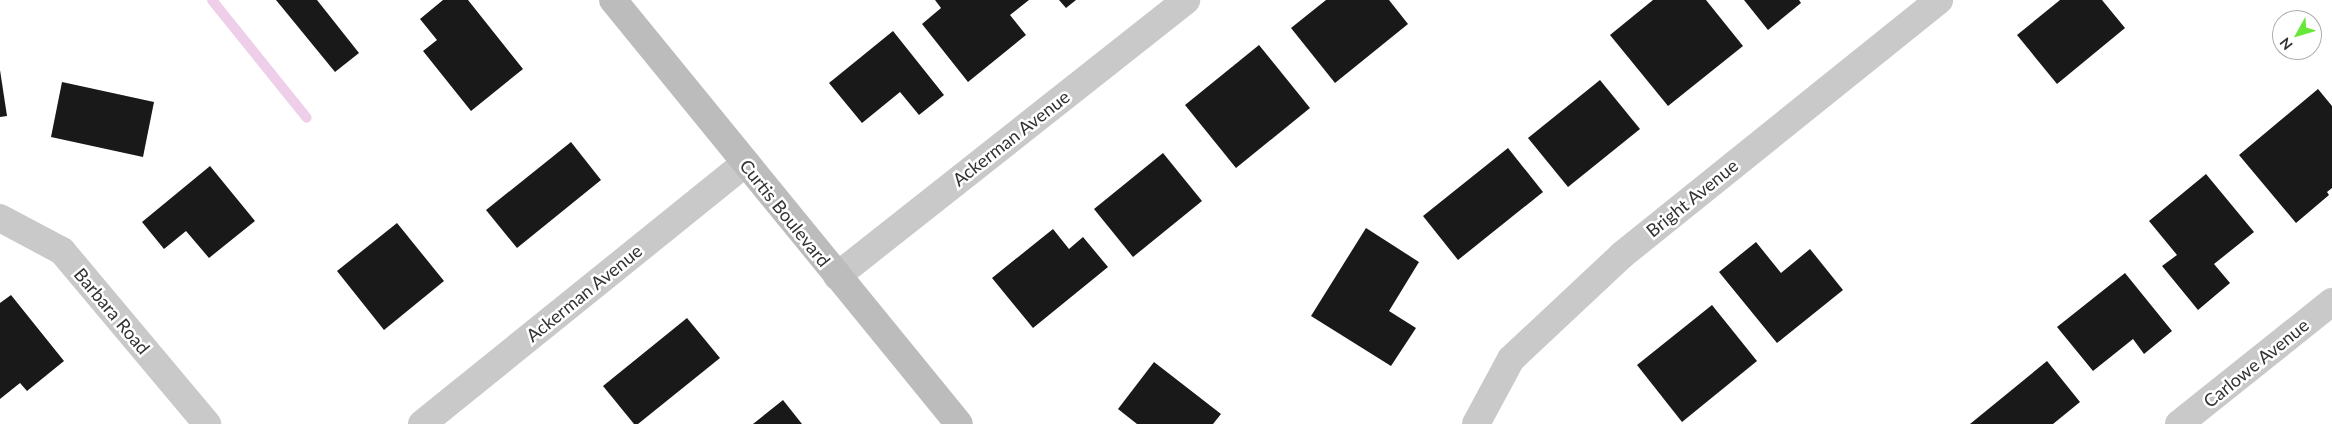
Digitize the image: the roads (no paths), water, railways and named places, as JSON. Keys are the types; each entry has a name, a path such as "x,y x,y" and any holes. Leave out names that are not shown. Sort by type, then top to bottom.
{"street":[{"name":"Curtis Boulevard","path":"613,0 959,424"},
{"name":"Ackerman Avenue","path":"837,276 1186,0"},
{"name":"Bright Avenue","path":"1476,424 1511,359 1622,255 1939,0"},
{"name":"Ackerman Avenue","path":"422,424 745,163"},
{"name":"Barbara Road","path":"0,218 62,251 207,424"},
{"name":"Carlowe Avenue","path":"2179,424 2332,302"}],"waterway":[{"path":"212,0 307,118"}]}
